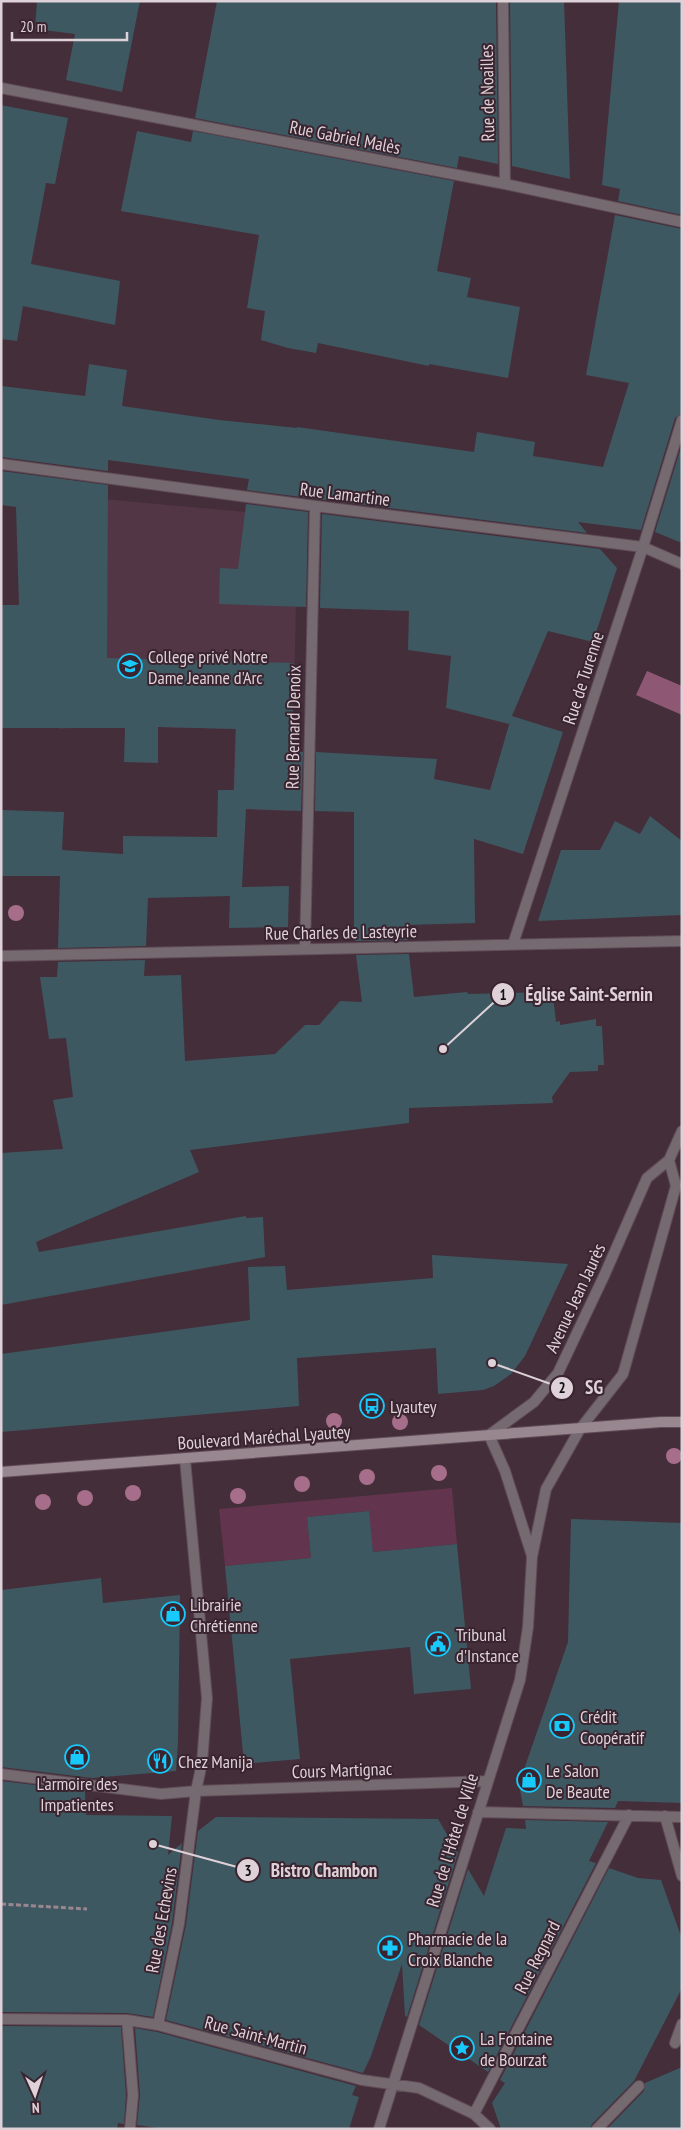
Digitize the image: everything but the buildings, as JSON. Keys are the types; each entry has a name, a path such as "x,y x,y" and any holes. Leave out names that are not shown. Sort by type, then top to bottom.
{"main road":[{"name":"Boulevard Maréchal Lyautey","path":"1,1472 682,1422"}],"street":[{"name":"Rue de Noailles","path":"503,1 505,184"},
{"name":"Rue Gabriel Malès","path":"1,88 505,184 682,222"},
{"name":"Rue de Turenne","path":"513,944 643,547 682,420"},
{"name":"Rue Lamartine","path":"1,464 314,506 643,547 682,564"},
{"name":"Rue Bernard Denoix","path":"305,950 314,506"},
{"name":"Rue Charles de Lasteyrie","path":"1,956 682,941"},
{"name":"Avenue Jean Jaurès","path":"489,1435 534,1402 558,1372 604,1276 647,1178 669,1160 682,1130"},
{"path":"580,1429 623,1374 676,1186 669,1160"},
{"name":"Rue de l'Hôtel de Ville","path":"379,2129 520,1680 528,1627 532,1556 546,1489 580,1429"},
{"name":"Rue de l'Hôtel de Ville","path":"489,1435 505,1471 532,1556"},
{"name":"Rue des Echevins","path":"158,2025 179,1924 196,1791 202,1764 206,1698 185,1459"},
{"name":"Cours Martignac","path":"1,1774 161,1794 196,1791 488,1781"},
{"path":"478,1812 682,1816"},
{"name":"Rue Regnard","path":"474,2114 629,1815"},
{"path":"665,1816 682,1876"},
{"name":"Rue Saint-Martin","path":"1,2019 127,2020 158,2025 362,2080 419,2088 474,2114 490,2129"},
{"path":"127,2020 133,2094 130,2129"},
{"path":"675,2043 682,2024"},
{"path":"597,2129 638,2086"}],"path":[{"path":"1,1904 87,1908"}],"shaded area":[{"path":"60,495 245,512 298,520 291,811 233,809 235,729 158,727 73,708 73,728 59,729"},
{"path":"647,671 682,686 682,715 636,695"},
{"path":"452,1488 457,1544 373,1552 368,1511 307,1517 311,1558 225,1566 219,1509"}],"place":[{"name":"College privé Notre Dame Jeanne d'Arc","path":"130,666"},
{"name":"Église Saint-Sernin","path":"443,1049"},
{"name":"SG","path":"492,1363"},
{"name":"Lyautey","path":"372,1406"},
{"name":"Librairie Chrétienne","path":"173,1614"},
{"name":"Tribunal d'Instance","path":"438,1644"},
{"name":"Crédit Coopératif","path":"562,1726"},
{"name":"L'armoire des Impatientes","path":"77,1757"},
{"name":"Chez Manija","path":"160,1761"},
{"name":"Le Salon De Beaute","path":"529,1780"},
{"name":"Bistro Chambon","path":"153,1844"},
{"name":"Pharmacie de la Croix Blanche","path":"390,1948"},
{"name":"La Fontaine de Bourzat","path":"462,2048"}]}
